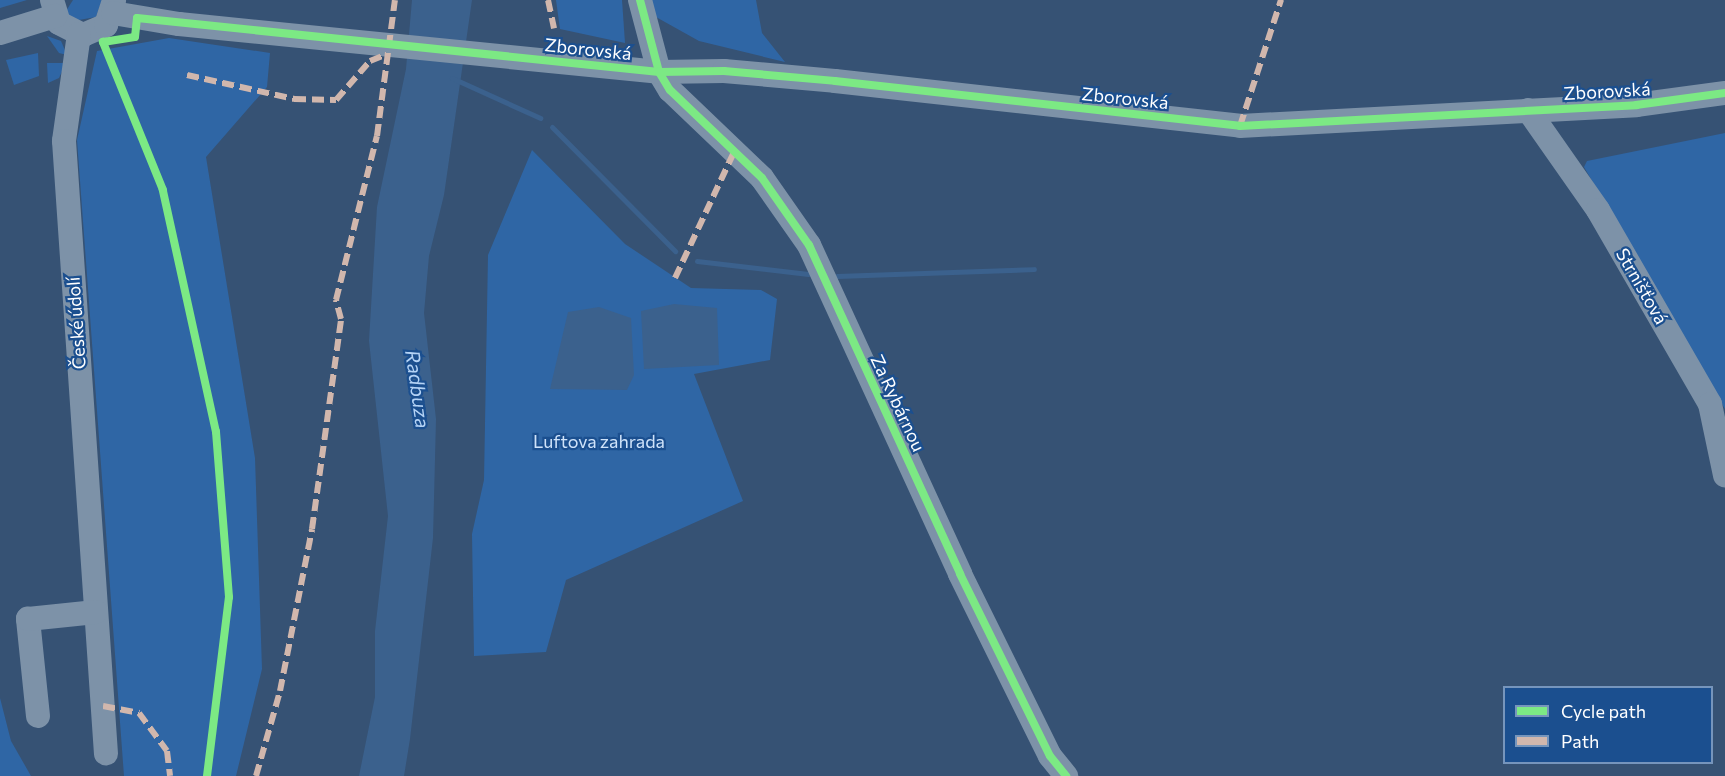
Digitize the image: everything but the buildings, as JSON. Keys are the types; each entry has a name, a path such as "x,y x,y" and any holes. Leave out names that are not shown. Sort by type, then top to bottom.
{"street":[{"path":"640,0 659,72"},
{"path":"0,33 53,8 79,34 97,32 114,6"},
{"name":"Zborovská","path":"114,6 325,38 659,72 802,78 1240,126 1636,105 1725,93"},
{"name":"České údolí","path":"79,34 64,141 106,754"},
{"name":"Za Rybárnou","path":"659,72 696,117 762,178 809,245 960,574 1050,756 1066,776"},
{"name":"Strnišťová","path":"1528,110 1598,210 1710,404 1725,475"},
{"path":"38,717 28,619 96,612"}],"green space":[{"path":"0,0 27,0 0,8"},
{"path":"73,0 102,0 96,17 73,21 66,11"},
{"path":"556,0 622,0 625,43 560,29"},
{"path":"648,0 756,0 762,33 785,62 699,41 656,17"},
{"path":"47,36 61,41 67,55 59,53"},
{"path":"169,38 270,53 267,87 206,157 255,458 262,669 236,776 124,776 77,140 97,51"},
{"path":"38,53 39,76 14,85 6,60"},
{"path":"47,63 66,63 59,78 48,83"},
{"path":"1725,133 1725,409 1584,167 1587,161"},
{"name":"Luftova zahrada","path":"532,150 625,244 691,288 761,290 777,299 770,360 694,374 743,501 566,580 546,652 474,656 472,534 484,480 488,255"},
{"path":"0,698 11,741 31,776 0,776"}],"water":[{"name":"Radbuza","path":"412,0 472,0 444,195 429,256 424,313 436,419 433,538 410,739 404,776 359,776 375,697 375,631 388,516 369,341 377,207 406,69"},
{"path":"674,304 717,308 719,365 644,369 641,311"},
{"path":"599,307 631,318 634,375 627,390 550,389 568,312"}],"waterway":[{"path":"452,78 540,118"},
{"path":"552,127 675,251"},
{"path":"697,261 808,274"},
{"path":"837,276 1034,269"}],"marked path":[{"path":"256,776 280,691 312,529 341,319 336,300 377,136 395,0"},
{"path":"548,0 554,28"},
{"path":"1240,126 1281,0"},
{"path":"187,75 294,99 336,100 370,61 385,55"},
{"path":"675,278 734,152"},
{"path":"103,706 139,713 167,751 170,776"}],"cycle path":[{"path":"640,0 659,72 670,90 762,178 809,245 960,574 1050,756 1066,776"},
{"path":"207,776 229,597 216,432 163,190 103,42 135,37 137,18 659,72 724,71 835,81 1240,126 1636,105 1725,93"}]}
